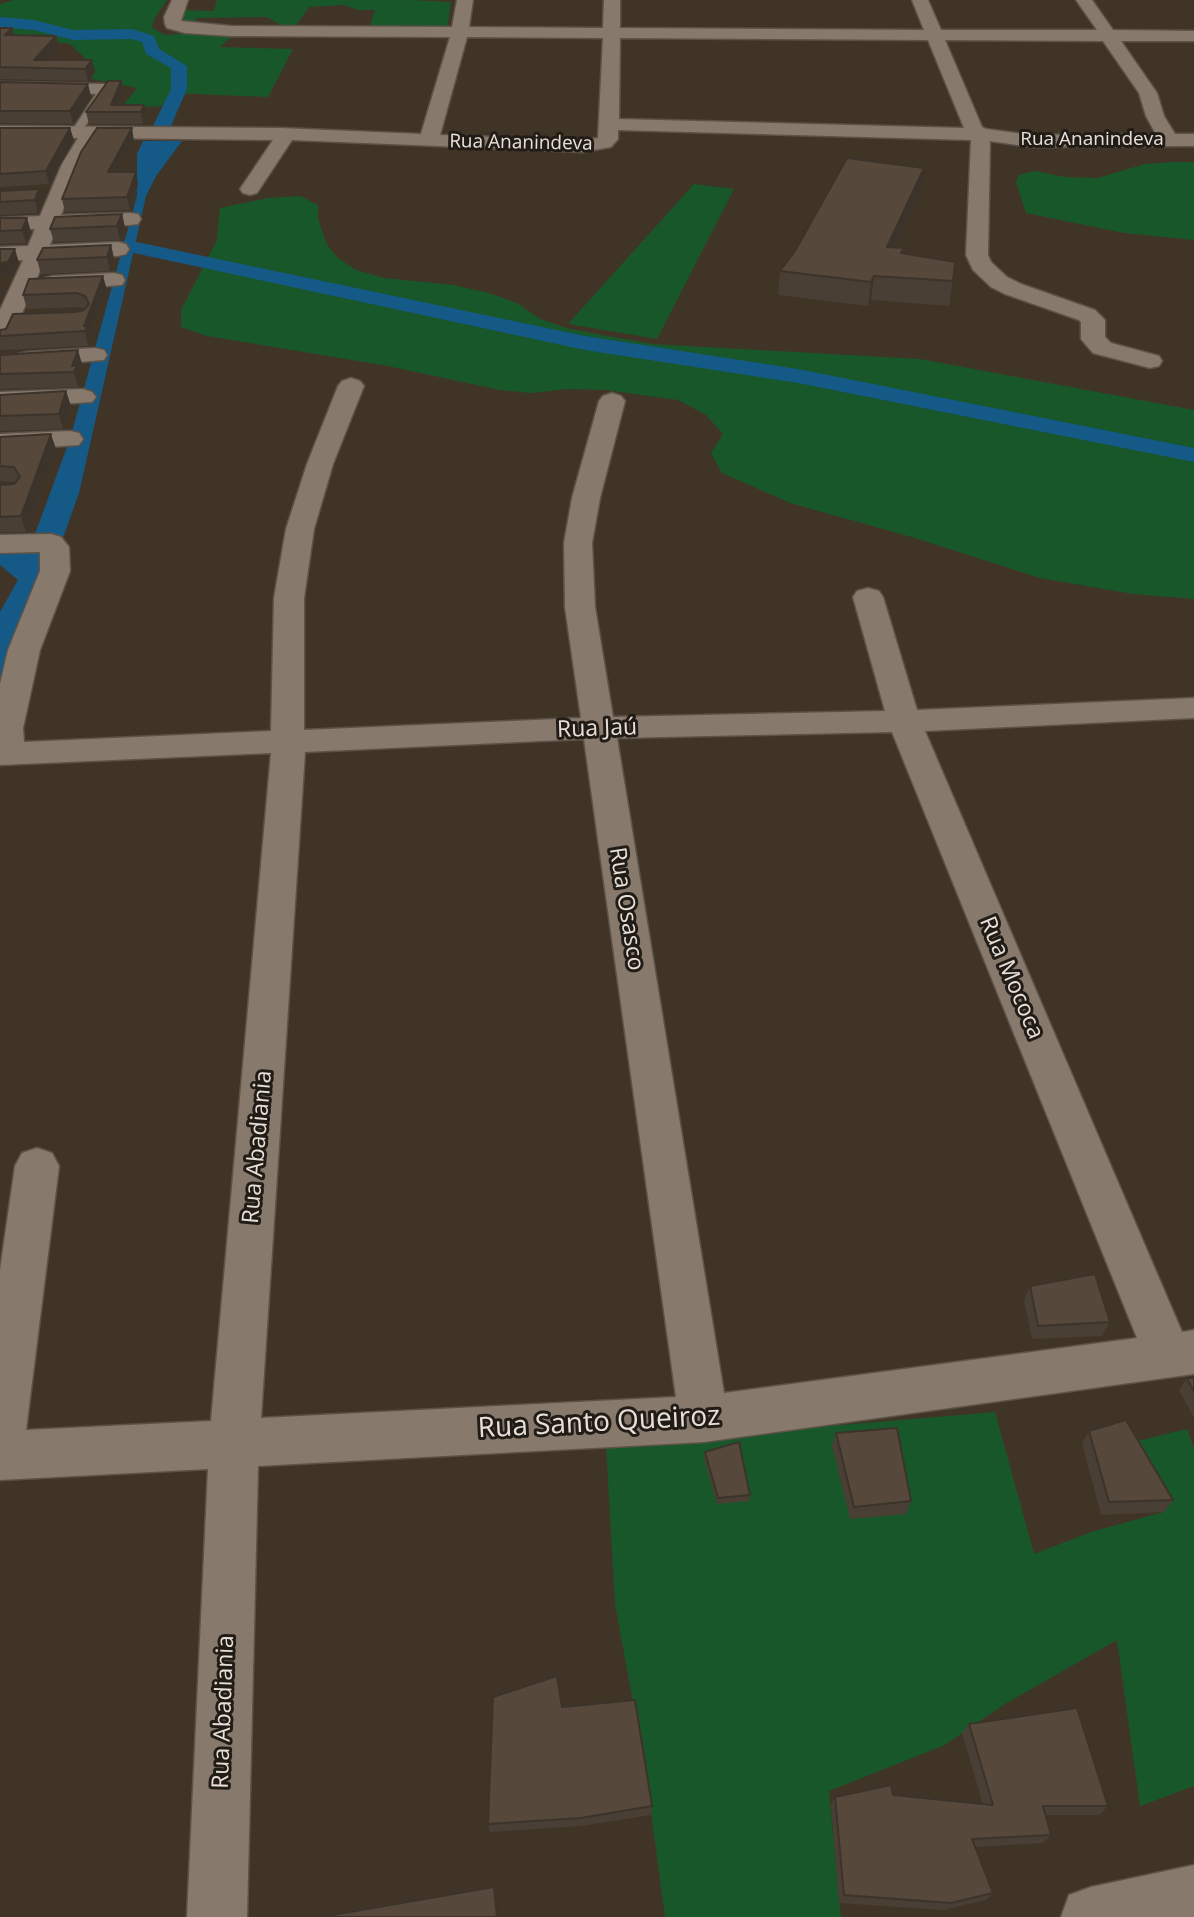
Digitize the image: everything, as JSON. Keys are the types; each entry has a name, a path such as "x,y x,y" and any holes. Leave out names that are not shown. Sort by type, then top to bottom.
{"street":[{"path":"180,0 172,17 173,24 185,28 231,31 611,33 759,27 847,28 936,35 1194,36"},
{"path":"429,141 460,32 465,0"},
{"path":"609,124 612,0"},
{"path":"920,0 974,130 981,134 977,255 981,265 999,282 1013,289 1087,315 1093,320 1093,339 1102,348 1150,361"},
{"path":"1083,0 1148,93 1154,116 1169,140"},
{"path":"0,88 104,89"},
{"name":"Rua Ananindeva","path":"1,134 84,132 286,135 596,145 608,139 609,124 981,134 1031,141 1194,141"},
{"path":"31,319 2,326 11,286 37,252 84,132"},
{"path":"250,189 286,135"},
{"path":"34,194 59,193"},
{"path":"0,224 130,219"},
{"path":"0,254 118,248"},
{"path":"11,286 114,280"},
{"path":"0,360 95,355"},
{"name":"Rua Abadiania","path":"217,1917 234,1443 289,760 289,598 300,529 320,464 351,386"},
{"path":"0,400 83,397"},
{"name":"Rua Osasco","path":"612,401 586,498 578,544 580,607 704,1419"},
{"path":"0,442 70,439"},
{"path":"0,544 41,543 55,547 55,571 24,650 6,727 4,754"},
{"name":"Rua Mococa","path":"868,597 904,721 1180,1352"},
{"name":"Rua Jaú","path":"4,754 1194,708"},
{"path":"0,1439 37,1166"},
{"name":"Rua Santo Queiroz","path":"0,1456 704,1419 1180,1352"},
{"path":"1091,1917 1192,1899"}],"lane":[{"path":"84,132 104,89"}],"green space":[{"path":"14,0 167,0 154,19 152,28 165,35 212,32 234,35 219,47 293,49 268,97 170,93 165,106 121,108 137,88 92,79 91,64 70,44 0,35 0,4"},
{"path":"217,0 451,2 447,30 369,29 375,10 358,10 344,5 309,7 294,28 286,28 267,17 195,18 198,26 180,21 182,10 214,11"},
{"path":"1194,162 1194,240 1124,233 1026,213 1016,182 1019,175 1035,171 1065,177 1098,178 1145,164"},
{"path":"694,184 734,189 657,339 568,324"},
{"path":"300,196 318,205 318,219 327,245 338,258 356,270 384,278 453,285 489,293 517,303 540,319 570,329 652,344 920,359 1194,410 1194,599 1133,594 1040,578 915,538 790,503 722,473 711,453 723,434 706,415 678,400 606,390 567,389 531,393 500,390 388,366 207,336 181,327 181,310 217,240 220,208 268,198"},
{"path":"995,1412 1034,1554 1091,1532 1164,1512 1138,1441 1187,1429 1194,1449 1194,1786 1140,1806 1117,1640 1005,1704 945,1745 829,1791 841,1917 665,1917 645,1767 615,1604 606,1445"}],"water":[{"path":"143,141 182,141 156,176 146,196 79,493 0,714 0,612 18,580 0,565 0,553 4,548 32,542 70,439 137,196 137,154"}],"building":[{"path":"0,28 12,28 5,35 56,36 34,60 92,60 85,69 0,67"},
{"path":"108,81 121,81 111,105 144,105 141,112 86,112"},
{"path":"0,82 88,84 70,111 0,111"},
{"path":"0,128 70,128 46,171 0,174"},
{"path":"97,128 132,128 108,172 136,172 127,197 62,199 81,152"},
{"path":"847,158 924,168 887,247 904,248 901,253 955,262 953,281 874,276 871,282 780,271 795,251"},
{"path":"39,189 35,200 0,202 0,191"},
{"path":"122,214 117,226 50,229 55,217"},
{"path":"0,218 27,218 22,230 0,231"},
{"path":"111,245 107,257 37,260 43,248"},
{"path":"0,249 15,249 8,262 0,263"},
{"path":"103,276 84,326 87,326 85,331 0,336 0,330 6,329 13,314 76,312 84,310 89,304 85,296 76,293 23,295 29,279"},
{"path":"78,350 72,366 77,366 74,372 0,374 0,355"},
{"path":"66,391 59,414 0,416 0,395"},
{"path":"51,434 21,516 0,517 0,485 14,484 20,477 14,467 0,466 0,437"},
{"path":"1095,1274 1110,1322 1038,1326 1030,1286"},
{"path":"1187,1378 1194,1378 1194,1392"},
{"path":"1126,1420 1173,1500 1109,1502 1089,1431"},
{"path":"897,1428 911,1501 854,1507 836,1433"},
{"path":"739,1442 750,1495 718,1498 705,1452"},
{"path":"557,1676 562,1707 635,1700 652,1806 581,1818 488,1824 493,1697"},
{"path":"1077,1708 1108,1806 1043,1806 1051,1835 972,1839 993,1893 951,1903 844,1895 835,1797 891,1785 893,1795 993,1805 969,1724"},
{"path":"494,1887 497,1917 321,1917"}],"waterway":[{"path":"0,22 34,25 73,35 132,34 149,39 152,51 179,66 179,89 161,128"},
{"path":"127,246 585,343 798,376 1194,455"}]}
